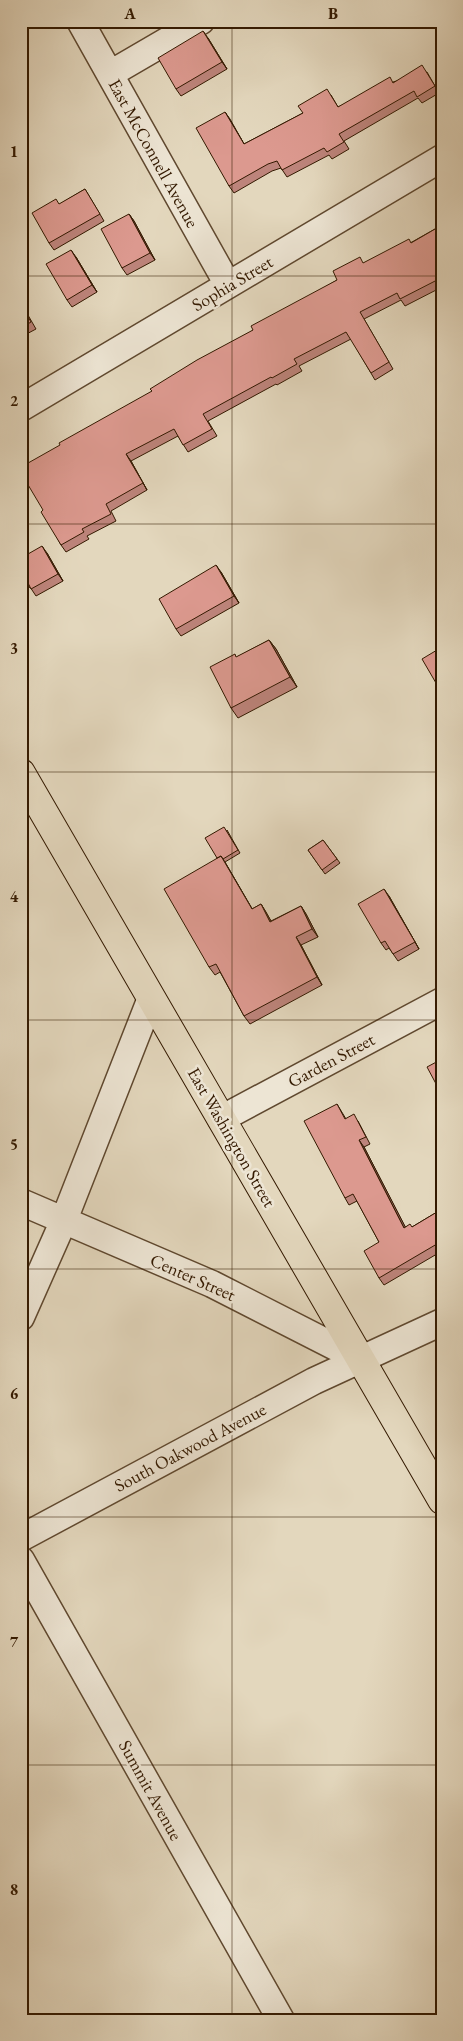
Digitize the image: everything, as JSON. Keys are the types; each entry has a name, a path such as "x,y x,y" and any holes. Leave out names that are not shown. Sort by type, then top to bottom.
{"main road":[{"name":"East Washington Street","path":"21,774 442,1500"}],"street":[{"name":"East McConnell Avenue","path":"80,21 228,285"},
{"path":"110,74 200,21"},
{"name":"Sophia Street","path":"21,408 442,158"},
{"path":"21,1317 64,1220 151,998"},
{"name":"Garden Street","path":"221,1119 442,1002"},
{"name":"Center Street","path":"21,1202 212,1284 361,1360"},
{"name":"South Oakwood Avenue","path":"21,1538 314,1381 442,1322"},
{"name":"Summit Avenue","path":"21,1560 281,2020"}],"building":[{"path":"203,31 222,62 176,89 158,58"},
{"path":"422,65 435,86 417,97 414,91 339,134 344,142 327,152 324,148 282,170 277,161 268,164 229,186 196,128 225,112 244,144 303,113 298,106 327,89 338,107 390,77 393,83"},
{"path":"85,189 100,214 49,243 32,213 56,199 59,204"},
{"path":"129,214 150,253 122,268 101,229"},
{"path":"442,225 442,284 439,279 400,299 397,293 360,312 389,362 371,373 346,332 294,359 297,364 203,414 212,429 183,445 174,429 126,454 143,483 106,504 111,514 82,529 84,532 61,545 21,473 21,467 60,445 59,443 152,391 150,389 197,360 253,330 251,326 337,280 333,271 360,257 363,263 409,239 411,243"},
{"path":"71,250 92,285 67,300 46,264"},
{"path":"21,304 31,322 21,328"},
{"path":"42,546 58,574 31,589 26,579 21,582 21,558"},
{"path":"216,565 234,596 176,629 159,599"},
{"path":"269,640 290,677 231,708 210,667 235,654 236,657"},
{"path":"442,647 442,679 436,683 422,659"},
{"path":"224,827 238,850 223,859 221,856 217,858 205,838"},
{"path":"323,840 337,859 322,870 308,850"},
{"path":"221,856 252,909 261,904 270,922 301,906 312,929 296,937 317,977 244,1016 216,964 209,967 164,889"},
{"path":"442,867 442,879 437,870"},
{"path":"384,889 415,942 393,954 385,941 381,943 358,904"},
{"path":"442,1059 442,1095 427,1067"},
{"path":"337,1104 345,1119 354,1114 366,1137 359,1140 404,1228 410,1224 412,1227 442,1209 442,1241 379,1278 364,1251 379,1242 353,1194 345,1198 304,1121"}]}
